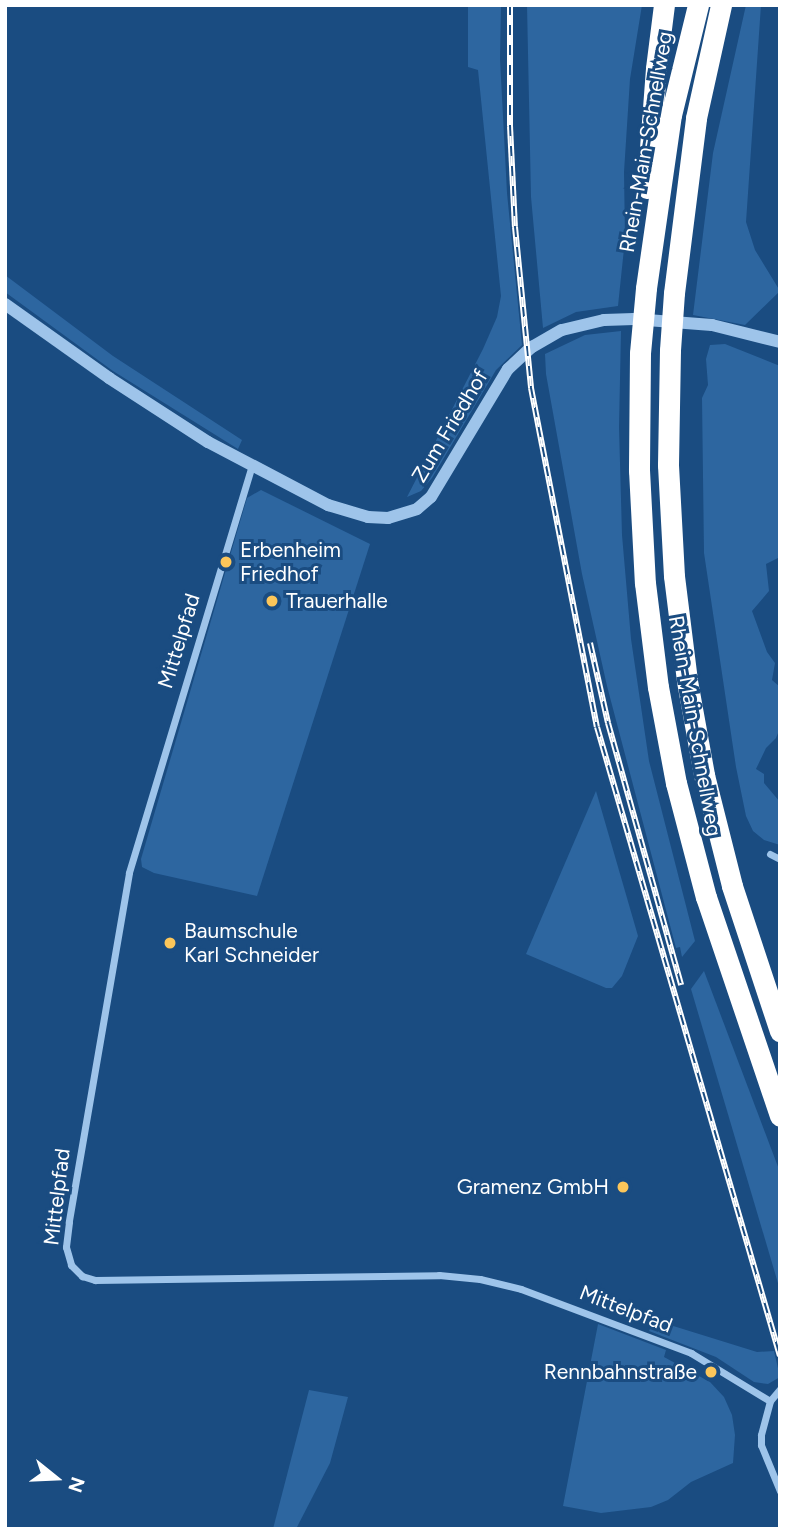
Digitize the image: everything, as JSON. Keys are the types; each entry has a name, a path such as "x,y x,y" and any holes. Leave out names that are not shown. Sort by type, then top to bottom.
{"highway":[{"path":"646,288 649,164 664,5"},
{"name":"Rhein-Main-Schnellweg","path":"698,5 671,115 646,288 640,353 639,470 645,583 658,687 676,783 729,971 780,1116"},
{"name":"Rhein-Main-Schnellweg","path":"723,5 713,34 696,118 674,293 667,465 674,576 687,681 704,775 732,886 780,1031"}],"street":[{"name":"Zum Friedhof","path":"5,304 149,405 208,442 347,512 388,518 405,515 431,497 508,369 524,353 551,335 590,322 634,319 712,325 780,342"},
{"name":"Zum Friedhof","path":"764,340 780,349"},
{"name":"Mittelpfad","path":"252,465 129,873 69,1222 66,1247 71,1265 82,1276 95,1280 439,1275 480,1279 522,1289 691,1353 770,1401"},
{"path":"769,854 780,859"},
{"path":"780,1389 770,1401 762,1426 761,1445 780,1491"}],"shaded area":[{"path":"468,5 501,5 500,59 507,193 522,345 496,370 432,478 421,491 407,497 483,349 497,317 501,296 478,70 468,67"},
{"path":"527,5 642,5 630,79 624,172 625,239 618,306 576,312 543,328 531,197"},
{"path":"746,5 761,5 746,222 755,250 780,291 745,325 693,315 713,153"},
{"path":"5,275 113,356 242,440 238,449 113,371 5,292"},
{"path":"621,331 619,427 622,535 631,639 649,761 695,941 682,957 680,947 676,948 607,686 582,574 546,374 545,354 585,335"},
{"path":"725,344 780,366 780,557 766,564 769,591 752,611 767,652 775,663 772,680 780,687 780,728 756,769 764,774 764,783 780,802 780,845 764,840 753,831 746,816 736,767 704,553 702,398 708,385 706,359 710,345"},
{"path":"261,490 370,544 257,896 154,873 142,867 141,859 247,498"},
{"path":"596,791 638,936 622,976 612,988 606,988 526,954"},
{"path":"704,971 780,1172 780,1290 691,989"},
{"path":"654,1320 757,1352 774,1351 780,1377 768,1384 754,1382 716,1357 649,1331"},
{"path":"598,1324 666,1350 664,1357 710,1382 724,1397 732,1415 735,1435 733,1463 691,1482 668,1500 651,1507 601,1513 563,1506"},
{"path":"309,1390 348,1397 330,1463 296,1529 273,1529"}],"railway":[{"path":"510,5 510,126 515,227 531,388 597,727 780,1356"},
{"path":"590,643 608,723 681,985"}],"place":[{"name":"Erbenheim Friedhof","path":"226,562"},
{"name":"Trauerhalle","path":"272,601"},
{"name":"Baumschule Karl Schneider","path":"170,943"},
{"name":"Gramenz GmbH","path":"623,1187"},
{"name":"Rennbahnstraße","path":"711,1372"}]}
